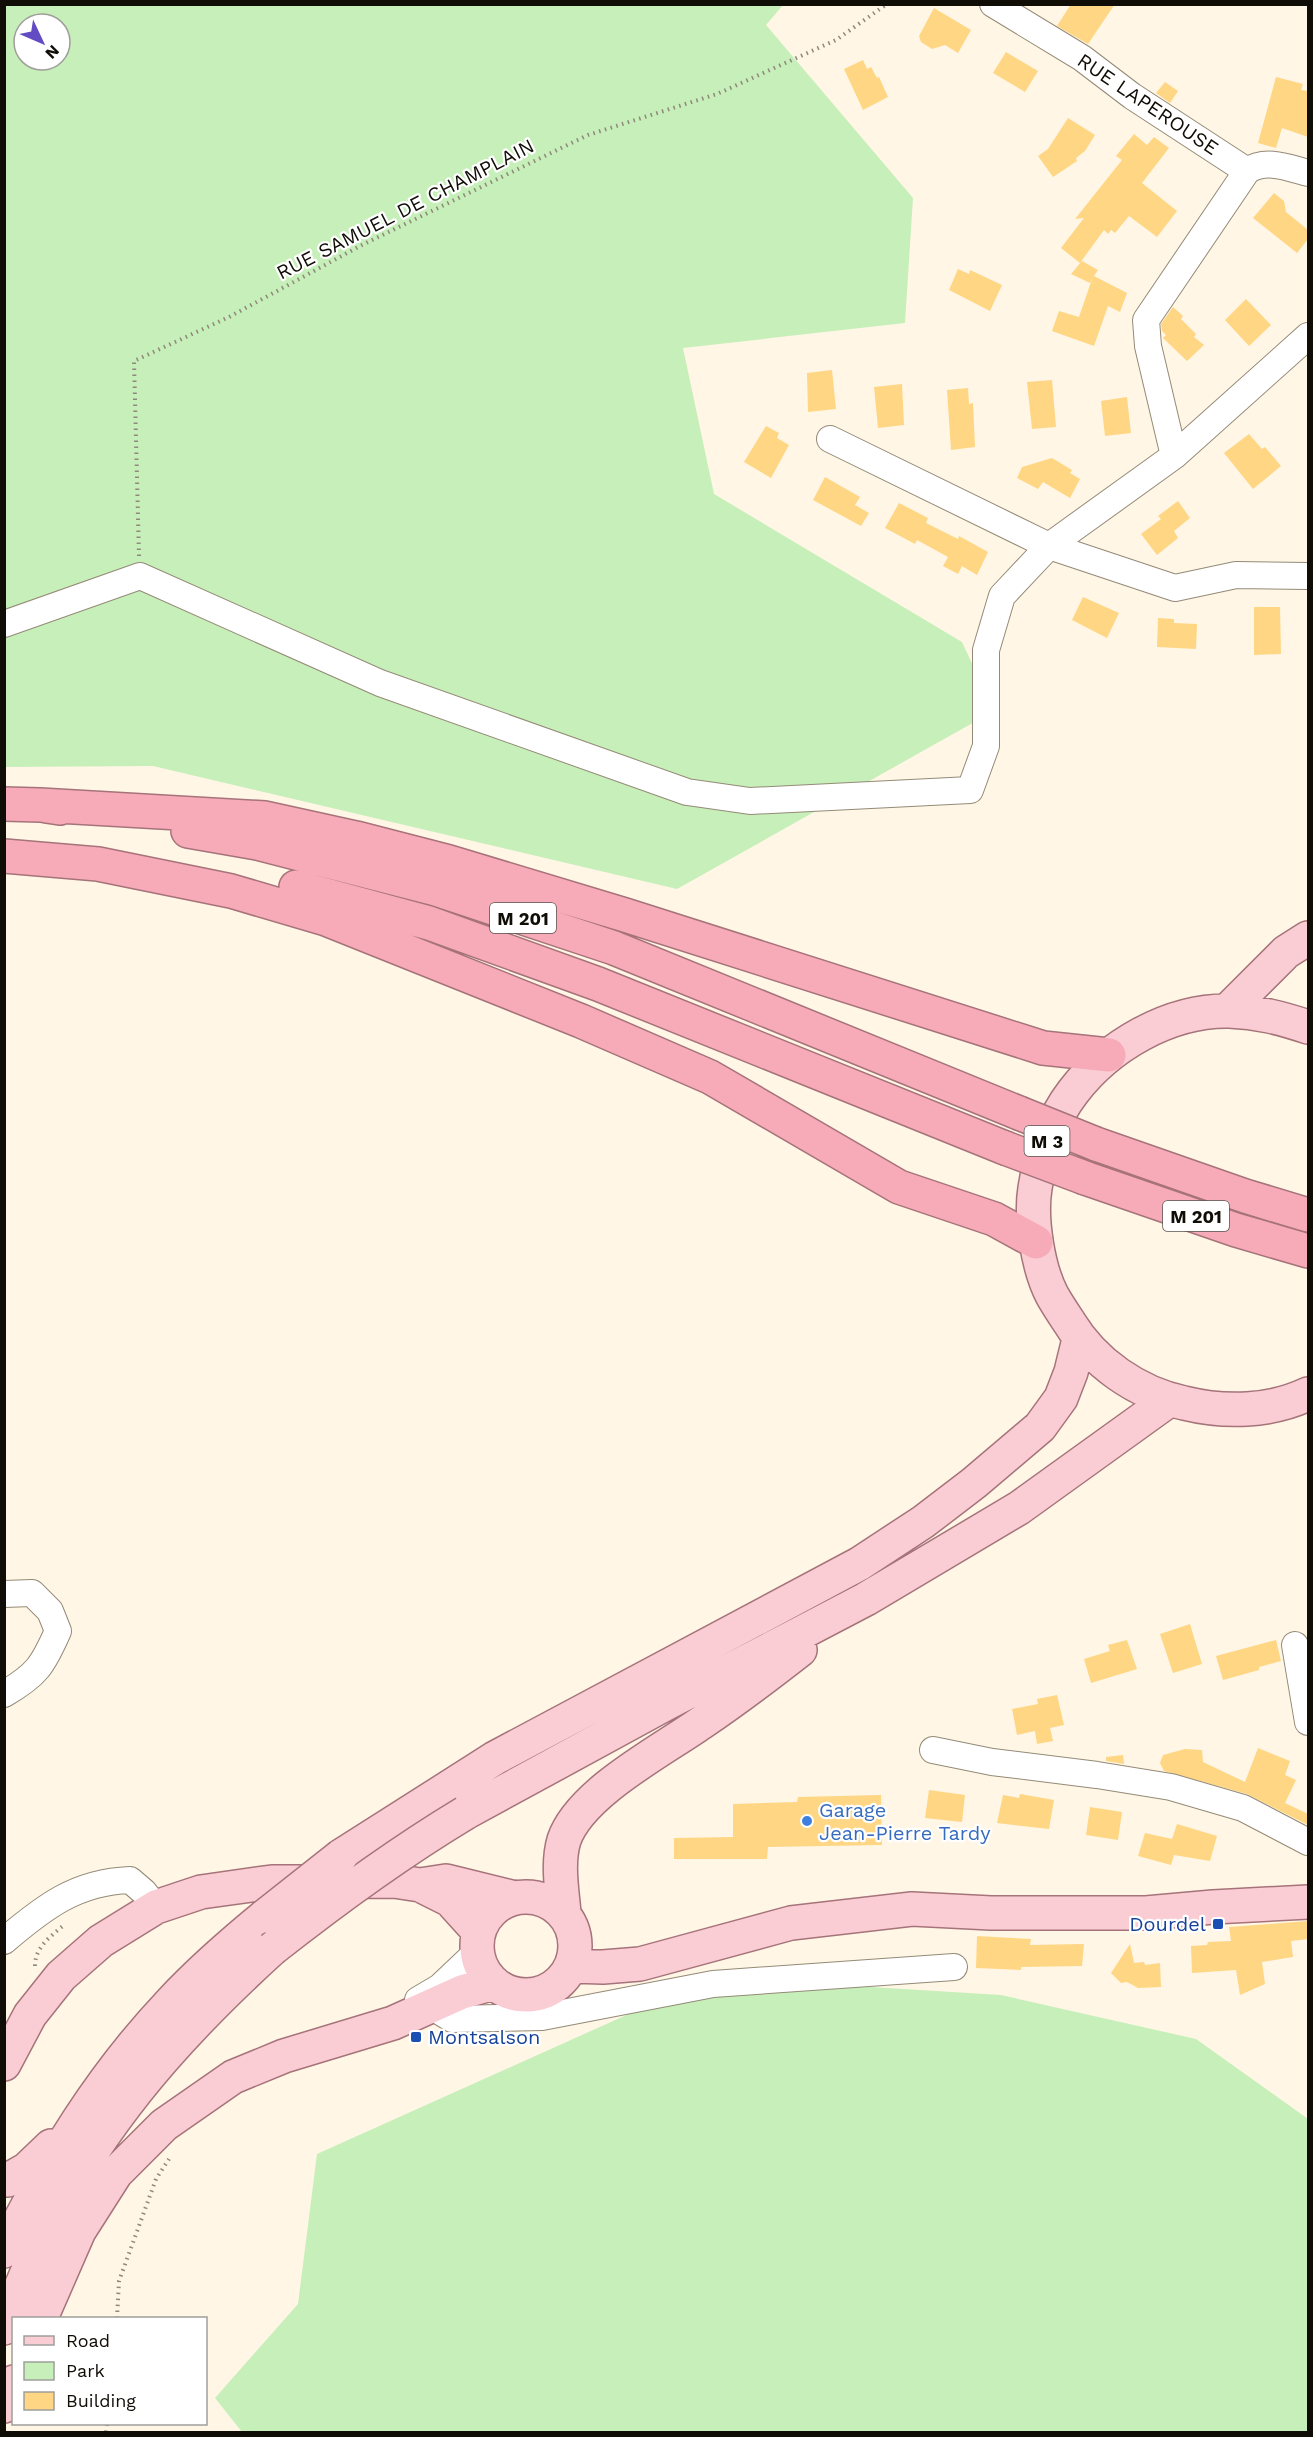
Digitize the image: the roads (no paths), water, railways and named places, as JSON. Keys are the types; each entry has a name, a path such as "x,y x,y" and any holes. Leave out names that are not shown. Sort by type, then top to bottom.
{"highway":[{"name":"M 201","path":"4,804 40,804 257,843 436,889 614,948 1096,1144 1245,1196 1308,1215"},
{"path":"40,804 266,818 356,838 449,861 1043,1048 1109,1055"},
{"name":"M 201","path":"4,842 81,847 252,875 429,923 598,984 1085,1178 1236,1230 1308,1251"},
{"path":"4,856 109,866 231,891 326,919 560,1012 710,1077 899,1187 994,1219 1036,1242"}],"main road":[{"path":"1227,1011 1286,952 1308,938"},
{"name":"M 3","path":"1308,1027 1274,1015 1227,1011 1185,1017 1145,1032 1109,1055 1072,1093 1047,1139 1035,1190 1036,1242 1051,1293 1079,1339 1105,1365 1135,1385 1169,1400 1210,1409 1253,1409 1295,1400 1308,1394"},
{"path":"4,2251 32,2196 70,2132 110,2074 171,2002 265,1916 341,1856 495,1758 859,1564 923,1522 974,1483 1040,1427 1061,1398 1071,1372 1079,1339"},
{"path":"4,2328 30,2265 71,2184 122,2108 169,2050 224,1993 272,1949 343,1893 416,1843 667,1704 866,1599 1018,1508 1169,1400"},
{"path":"420,1885 450,1900 478,1941 480,1962 494,1983 507,1991 522,1995 537,1994 551,1988 563,1979 571,1966 575,1940 568,1920 561,1878 564,1842 573,1824 589,1803 622,1776 754,1686 866,1599"},
{"path":"4,2064 30,2015 61,1976 101,1941 156,1907 201,1892 272,1882 394,1881 420,1885 446,1881 514,1898 541,1899 553,1905 568,1920 603,1945 664,1957"},
{"path":"478,1941 493,1910 514,1898"},
{"path":"571,1966 603,1967 640,1964 791,1923 912,1909 991,1913 1146,1913 1213,1906 1308,1902"},
{"path":"41,2317 79,2231 117,2173 164,2125 233,2077 284,2056 393,2023 462,1992 494,1983"},
{"path":"6,2180 27,2169 43,2152 70,2132"},
{"path":"4,2406 12,2387"}],"street":[{"name":"RUE LAPEROUSE","path":"993,4 1082,58 1132,96 1247,171"},
{"path":"1174,456 1148,346 1146,320 1247,171 1256,165 1280,165 1308,173"},
{"path":"4,624 140,576 380,684 687,792 750,801 970,790 986,746 986,650 1002,596 1049,546 1174,456 1308,336"},
{"path":"830,439 1049,546 1175,588 1236,574 1308,576"},
{"path":"4,1594 32,1593 50,1611 58,1631 47,1657 29,1680 4,1694"},
{"path":"1295,1645 1308,1722"},
{"path":"933,1750 992,1762 1171,1787 1243,1809 1308,1842"},
{"path":"4,1941 39,1912 83,1888 114,1881 130,1880 156,1907"},
{"path":"214,2090 237,2062 275,2044 409,2006 441,1987 478,1941"},
{"path":"431,2006 452,2019 542,2017 713,1984 954,1967"}],"place":[{"name":"Garage Jean-Pierre Tardy","path":"807,1821"},
{"name":"Dourdel","path":"1218,1924"},
{"name":"Montsalson","path":"416,2037"}]}
